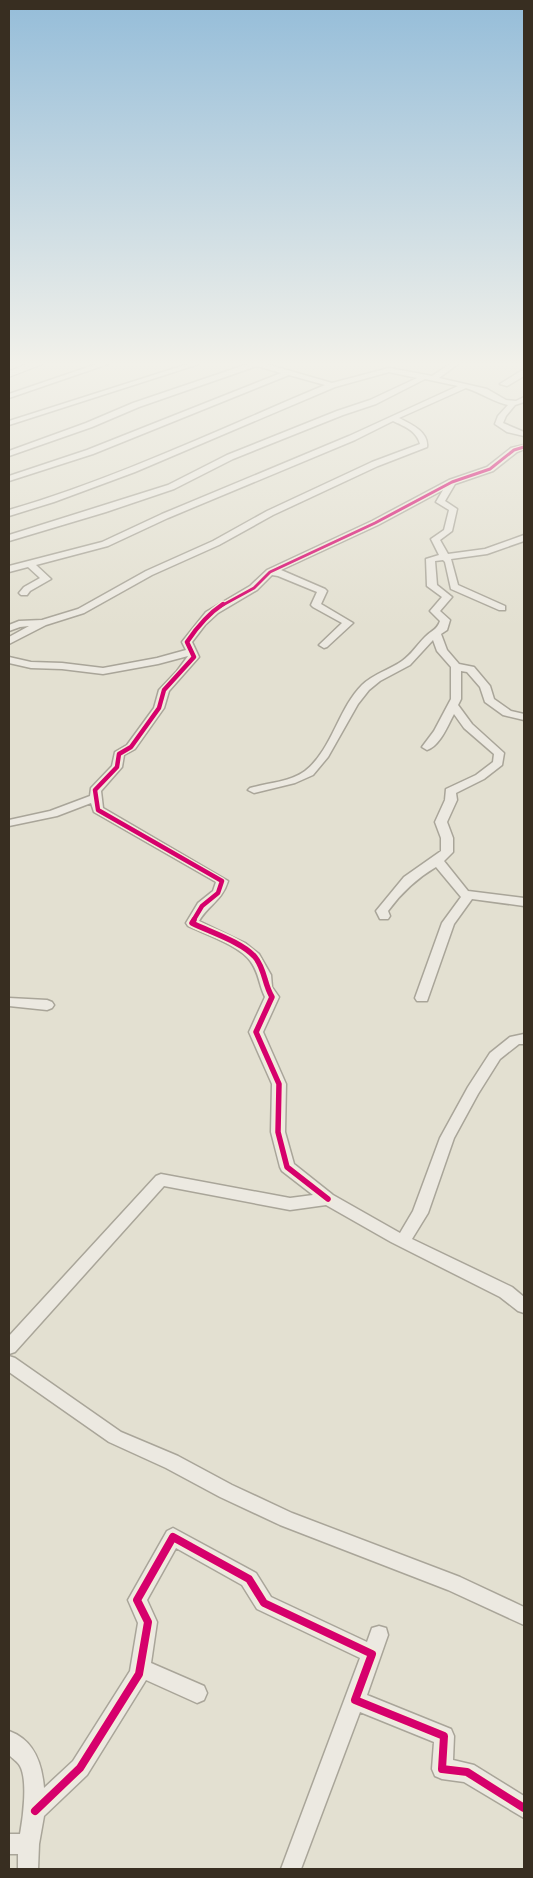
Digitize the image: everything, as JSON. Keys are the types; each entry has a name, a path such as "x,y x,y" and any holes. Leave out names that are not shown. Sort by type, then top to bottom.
{"street":[{"path":"9,479 91,452"},
{"path":"9,513 95,487 176,452"},
{"path":"9,538 103,510 171,487 243,452"},
{"path":"9,568 105,544 174,512 319,452"},
{"path":"9,640 42,623 81,611 149,573 216,543 270,513 375,464 407,452"},
{"path":"512,452 490,470 452,482 375,522 270,572 265,580 217,608 193,631 188,642 194,657 164,690 159,708 131,748 119,754 117,767 95,790 95,798 98,810 222,881 218,893 202,906 192,923 241,946 255,957 265,975 266,988 272,997 256,1032 279,1084 278,1132 287,1167 328,1199 403,1241 506,1292 524,1306"},
{"path":"452,482 440,502 453,508 448,531 435,539 449,562 454,587 502,608"},
{"path":"254,790 272,787 309,774 332,742 360,695 374,679 405,664 419,651 429,637 442,630 445,620 435,611 447,597 432,586 430,559 487,551 524,538"},
{"path":"24,593 27,589 46,579 30,564"},
{"path":"270,572 280,573 322,591 316,604 348,623 324,645"},
{"path":"9,628 19,624 42,623"},
{"path":"436,633 442,651 456,667 470,669 485,686 489,700 507,713 524,717"},
{"path":"9,660 31,665 62,666 103,671 158,661 191,652"},
{"path":"428,747 439,732 456,700 456,667"},
{"path":"384,916 382,911 397,891 408,880 438,862 447,852 447,838 441,822 450,800 450,792 480,777 498,762 499,753 468,726 453,706"},
{"path":"9,822 53,814 95,798"},
{"path":"422,998 448,923 467,897 438,862"},
{"path":"465,894 524,902"},
{"path":"9,1002 48,1005"},
{"path":"403,1241 420,1213 447,1138 494,1056 515,1040 524,1039"},
{"path":"9,1347 161,1180 290,1204 328,1199"},
{"path":"9,1363 116,1437 172,1462 226,1491 286,1519 453,1583 524,1616"},
{"path":"28,1869 19,1844 35,1811 80,1768 139,1674 148,1622 137,1600 173,1537 249,1579 264,1603 372,1654"},
{"path":"291,1869 380,1635"},
{"path":"372,1654 355,1700 444,1736 442,1769 467,1772 524,1808"},
{"path":"140,1668 197,1693"},
{"path":"9,1741 30,1761 34,1784 35,1811"}],"cycle path":[{"path":"328,1199 287,1167 278,1132 279,1084 256,1032 272,997 266,987 265,975 255,957 241,946 192,923 202,906 218,893 222,881 98,810 95,790 117,767 119,754 131,747 159,708 164,690 194,657 187,642 201,623 214,611 254,588 270,572 375,523 452,482 490,469 512,452"},
{"path":"35,1811 80,1768 139,1674 148,1622 137,1600 173,1537 249,1579 264,1603 372,1654 355,1700 444,1736 442,1769 467,1772 524,1808"}]}
